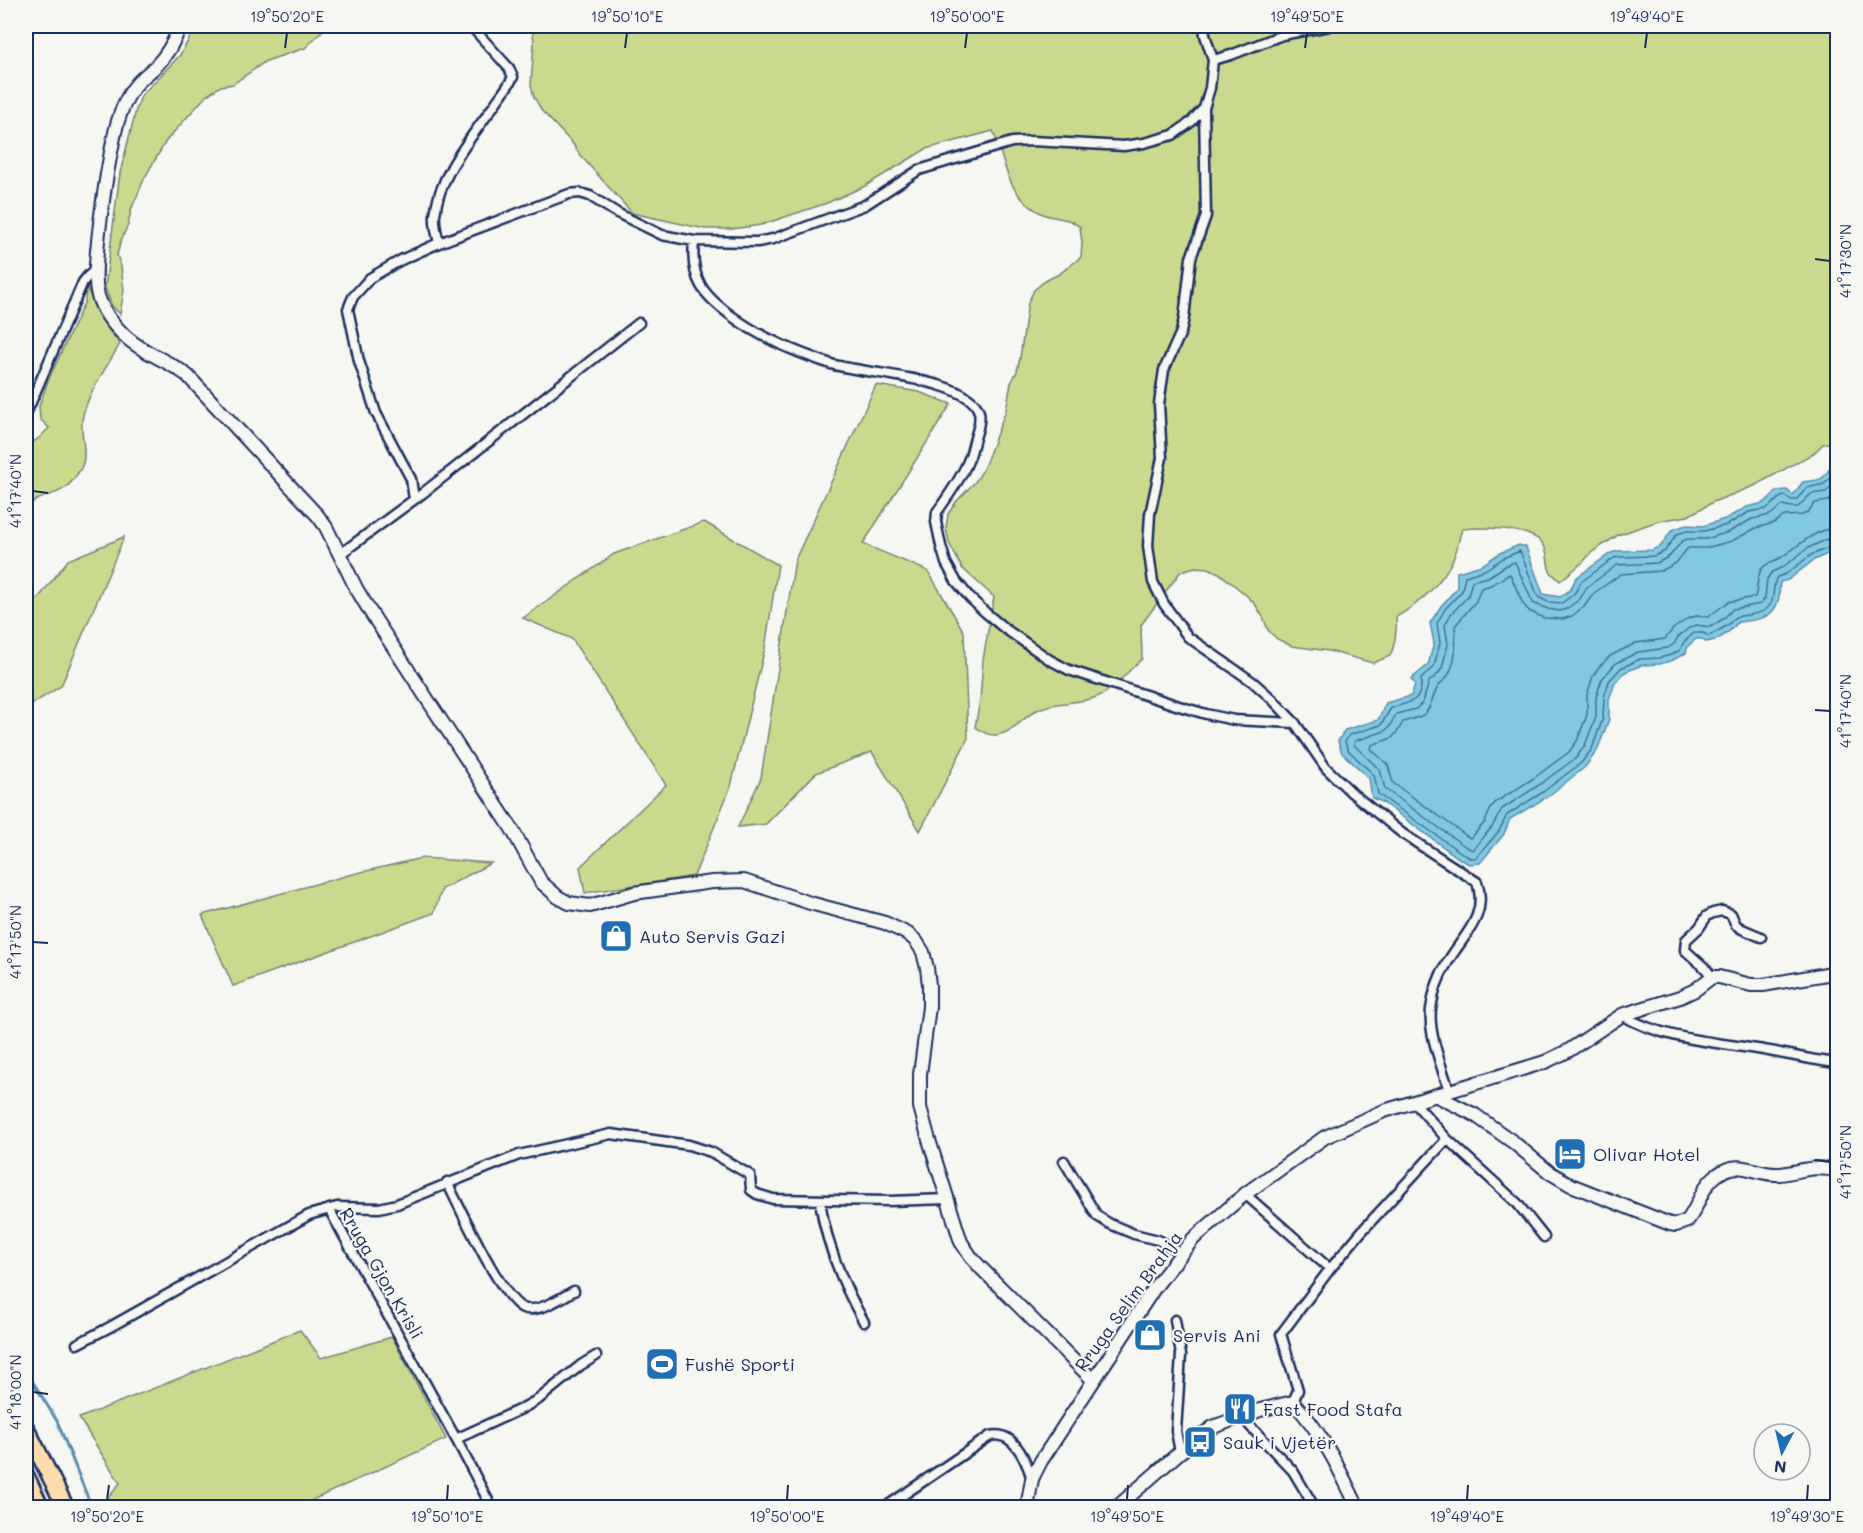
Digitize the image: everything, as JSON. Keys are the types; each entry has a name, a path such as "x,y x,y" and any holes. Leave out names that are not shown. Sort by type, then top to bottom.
{"highway":[{"path":"26,1428 66,1508"},
{"path":"26,1476 41,1508"}],"street":[{"path":"180,26 167,53 136,85 126,98 119,114 100,221 95,270 95,285 101,305 108,316 137,346 179,369 318,516 371,613 512,829 541,882 549,891 569,903 590,906 634,893 736,881 761,885 810,903 885,923 908,934 916,941 923,952 929,985 929,1007 920,1074 920,1107 928,1140 961,1242 970,1257 1093,1380"},
{"path":"439,243 435,216 437,202 446,180 513,77 509,68 471,26"},
{"path":"1204,26 1213,60 1210,88 1204,108 1206,216 1191,258 1181,332 1164,370 1160,404 1162,458 1150,514 1148,546 1153,582 1164,604 1188,637 1253,682 1295,723 1326,768 1352,793 1403,834 1477,882 1481,895 1478,914 1446,964 1431,1007 1430,1020 1449,1091"},
{"path":"1213,60 1282,35 1329,26"},
{"path":"414,499 411,479 376,413 359,361 348,309 353,297 370,278 400,260 531,207 580,193 590,196 616,213 662,235 694,241 757,242 865,205 919,170 1012,142 1052,141 1124,146 1144,143 1173,135 1191,122 1204,108"},
{"path":"694,241 692,256 703,291 716,304 753,332 796,352 835,365 935,383 962,394 972,402 979,411 979,423 968,461 937,512 936,522 946,563 956,581 970,598 1004,628 1050,660 1069,670 1179,706 1234,720 1295,723"},
{"path":"26,414 83,282 95,270"},
{"path":"339,555 639,323"},
{"path":"1761,937 1736,925 1727,911 1713,913 1707,916 1699,928 1686,940 1685,950 1712,977 1751,985 1838,972"},
{"name":"Rruga Selim Brahja","path":"1027,1508 1032,1479 1041,1461 1155,1287 1193,1239 1245,1194 1324,1137 1384,1111 1545,1062 1568,1051 1622,1015 1680,997 1695,990 1712,977"},
{"path":"1622,1015 1663,1032 1838,1063"},
{"path":"1437,1096 1475,1115 1549,1172 1571,1185 1670,1224 1676,1225 1687,1221 1715,1176 1735,1167 1750,1168 1767,1174 1779,1174 1808,1167 1825,1167 1838,1171"},
{"path":"1414,1102 1447,1139 1517,1203 1544,1237"},
{"path":"329,1209 347,1206 379,1208 397,1204 519,1155 611,1134 689,1145 711,1152 750,1174 752,1190 756,1194 773,1199 889,1201 948,1199"},
{"path":"1293,1402 1293,1397 1298,1390 1281,1334 1362,1231 1447,1139"},
{"path":"1064,1161 1097,1216 1134,1234 1158,1240 1182,1253"},
{"path":"447,1182 497,1280 515,1303 523,1309 535,1309 574,1291"},
{"path":"1245,1194 1330,1269"},
{"path":"820,1201 839,1272 846,1291 864,1322"},
{"name":"Rruga Gjon Krisli","path":"77,1344 110,1328 297,1221 329,1209 492,1508"},
{"path":"1175,1320 1181,1354 1176,1431 1180,1452"},
{"path":"456,1439 539,1399 581,1365 596,1356"},
{"path":"1116,1508 1180,1452 1213,1428 1260,1410 1293,1402"},
{"path":"1293,1402 1305,1414 1325,1442 1358,1508"},
{"path":"1244,1417 1293,1472 1315,1508"},
{"path":"884,1508 990,1436 998,1434 1004,1435 1024,1456 1032,1479"}],"green space":[{"path":"193,26 327,26 305,48 266,61 233,84 221,86 206,96 166,141 145,177 131,210 117,255 124,290 120,314 112,306 105,288 120,173 141,96 180,55 191,36"},
{"path":"532,26 1837,26 1837,441 1823,444 1814,453 1754,486 1713,502 1688,516 1658,521 1618,535 1592,552 1560,581 1550,571 1545,547 1537,538 1505,529 1462,529 1455,554 1444,575 1414,606 1396,617 1396,636 1390,656 1373,663 1329,651 1292,646 1277,639 1268,630 1255,604 1219,573 1208,568 1195,567 1181,571 1141,625 1142,659 1111,688 1091,699 1043,708 1006,732 997,735 987,734 975,727 994,597 962,568 949,543 946,528 948,514 983,470 1006,410 1011,383 1020,358 1028,303 1034,290 1081,257 1080,227 1070,221 1048,216 1029,206 1014,188 993,131 926,149 865,186 827,203 761,225 732,229 705,229 632,213 542,111 534,97 531,85 534,42"},
{"path":"86,286 99,316 120,344 86,405 82,422 84,457 80,470 65,488 33,502 26,511 26,447 49,428 40,419 39,406 85,301"},
{"path":"876,385 919,392 951,404 863,544 928,571 964,632 968,738 920,831 872,752 816,773 766,824 738,827 761,778 795,560"},
{"path":"704,522 778,565 765,648 731,786 694,876 585,893 580,867 666,785 572,639 523,618 614,554"},
{"path":"124,537 61,686 26,708 26,614 68,560"},
{"path":"422,858 491,863 442,889 434,913 233,986 202,915 349,875"},
{"path":"300,1330 321,1358 392,1337 446,1439 297,1507 101,1507 120,1483 79,1418"}],"water":[{"path":"1837,459 1838,547 1836,550 1814,560 1788,580 1780,582 1776,607 1762,618 1738,622 1715,640 1705,642 1702,639 1696,639 1688,646 1686,653 1673,660 1660,664 1642,665 1625,672 1615,683 1609,699 1609,719 1597,751 1585,767 1547,797 1510,819 1504,834 1480,863 1469,864 1460,859 1382,802 1372,798 1369,778 1342,753 1338,741 1345,730 1378,720 1386,703 1411,696 1415,684 1411,679 1428,665 1434,643 1430,623 1457,588 1457,572 1482,565 1500,553 1519,545 1526,547 1543,594 1560,597 1570,590 1576,578 1611,553 1652,550 1661,546 1672,530 1686,525 1703,526 1725,519 1747,507 1764,503 1777,491 1787,490 1793,495 1803,482 1818,480 1825,476"}],"waterway":[{"path":"26,1371 57,1421 92,1508"}],"place":[{"name":"Auto Servis Gazi","path":"616,936"},
{"name":"Olivar Hotel","path":"1570,1154"},
{"name":"Servis Ani","path":"1150,1335"},
{"name":"Fushë Sporti","path":"662,1364"},
{"name":"Fast Food Stafa","path":"1240,1409"},
{"name":"Sauk i Vjetër","path":"1200,1442"}]}
